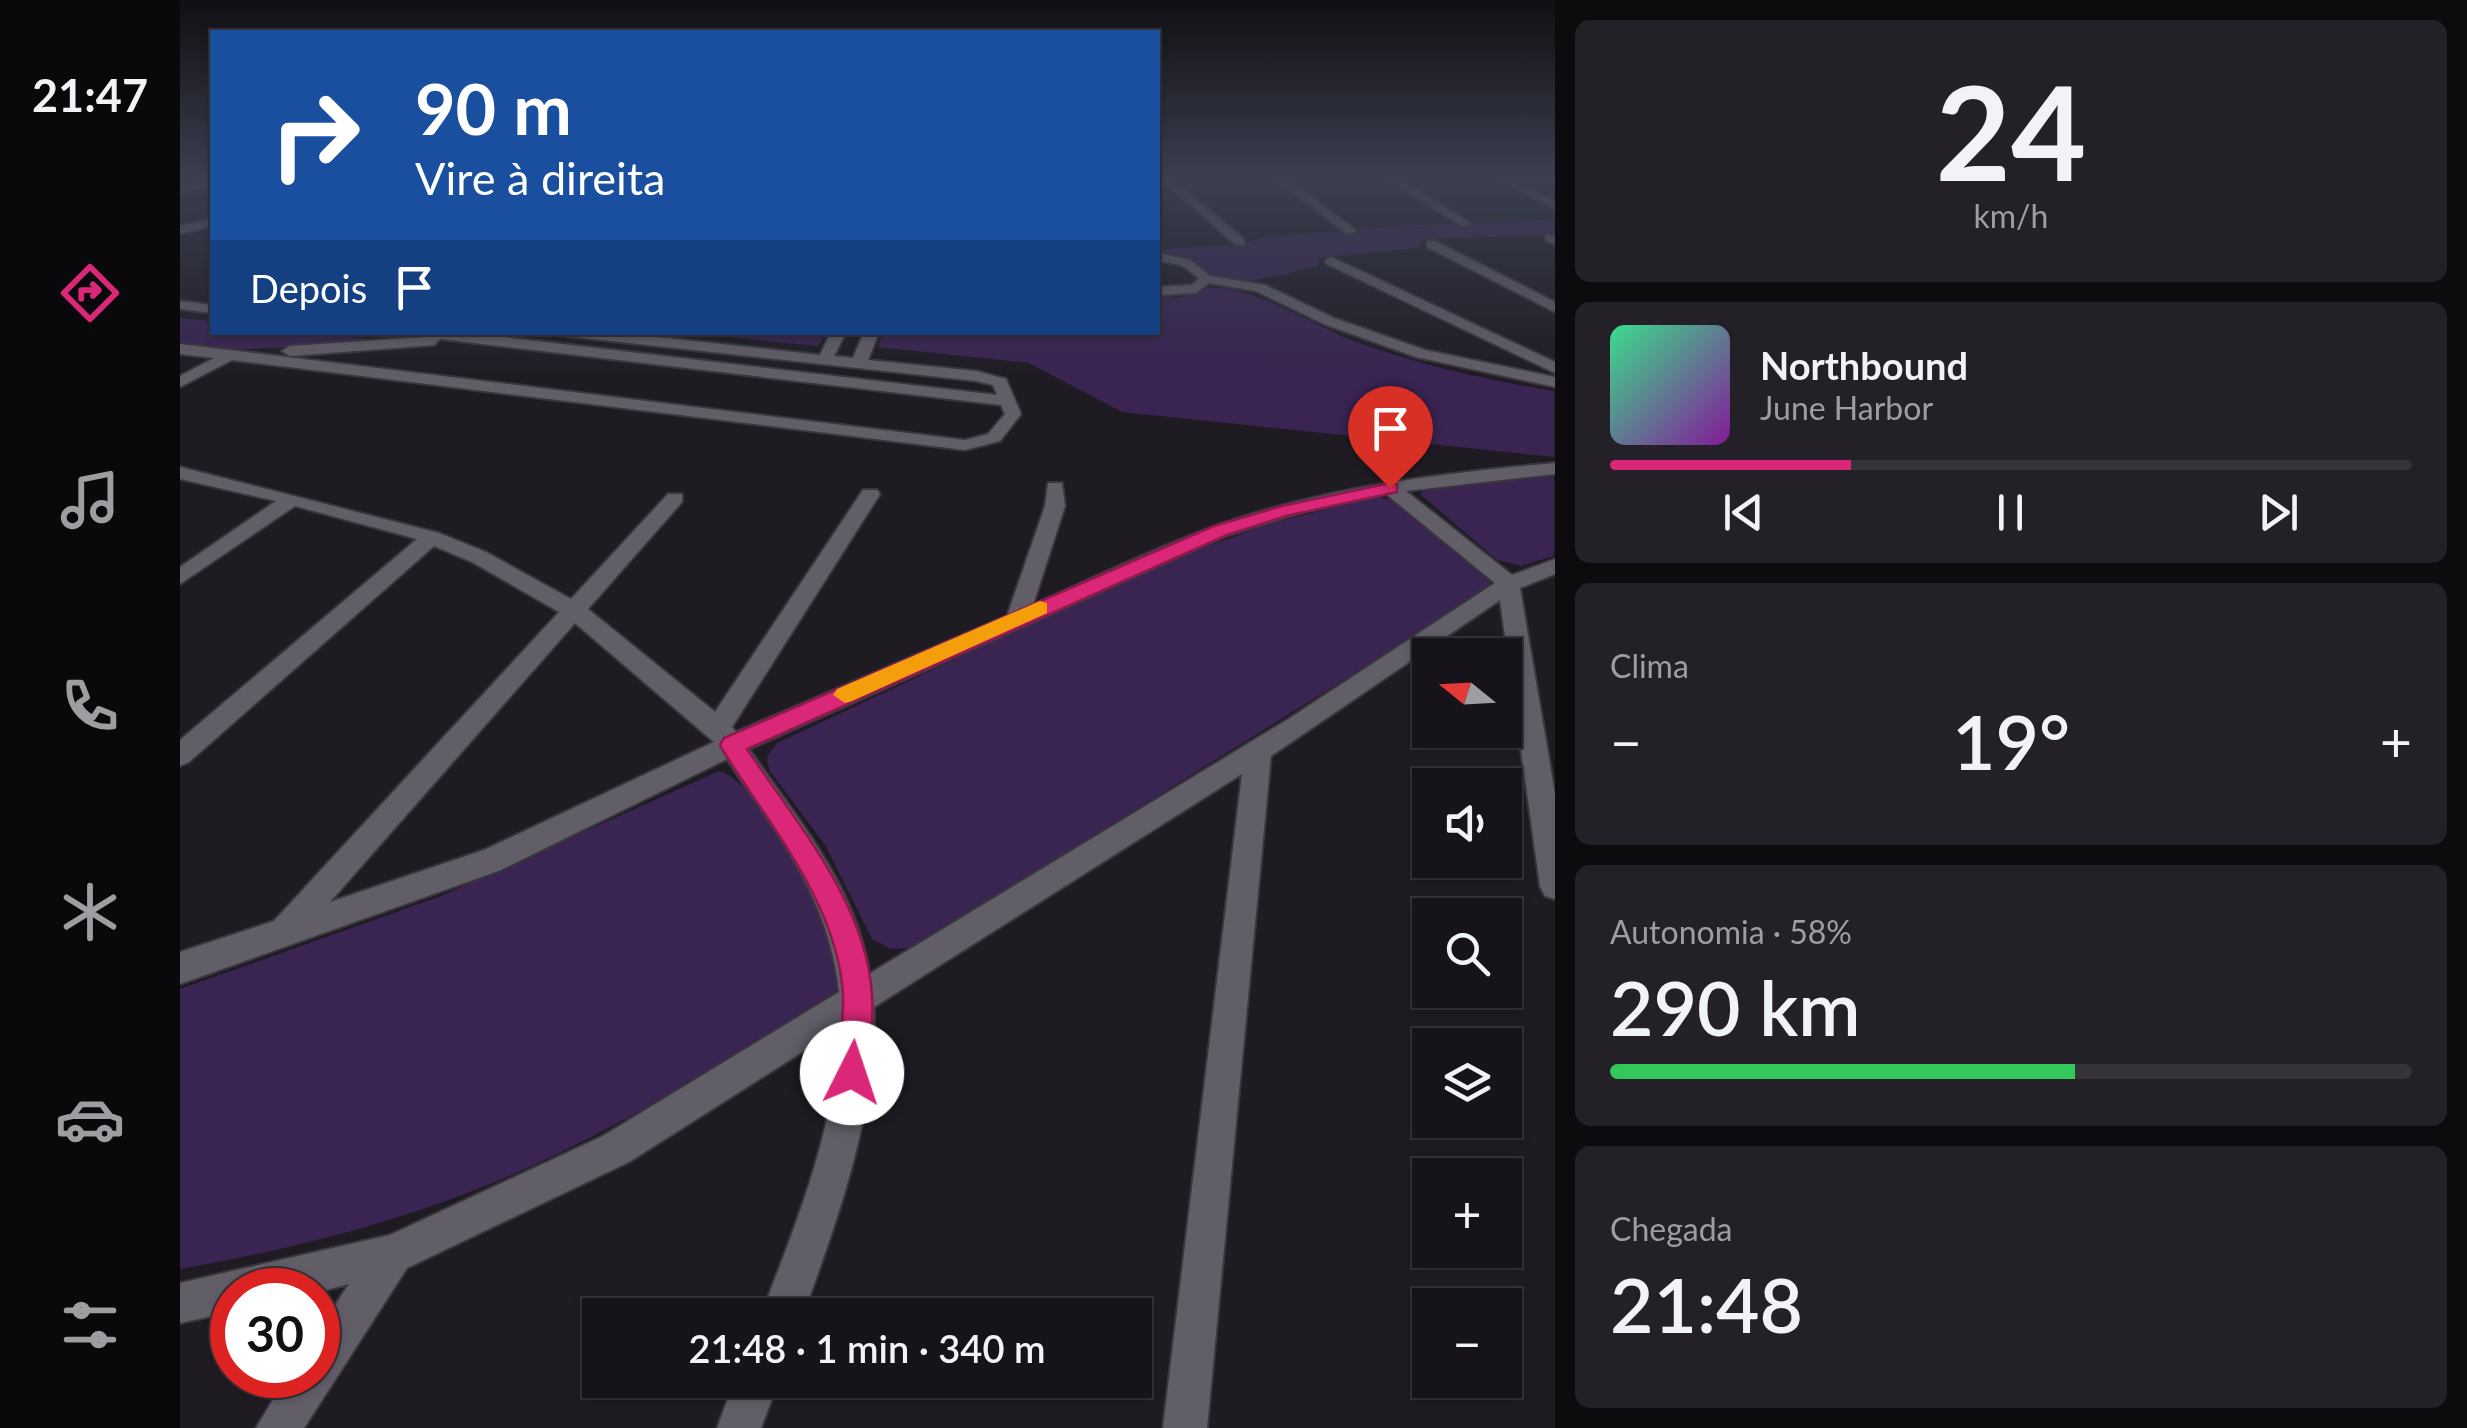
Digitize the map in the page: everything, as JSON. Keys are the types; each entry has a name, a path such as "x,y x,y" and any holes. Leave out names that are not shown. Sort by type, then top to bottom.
{"street":[{"path":"1432,245 1554,308"},
{"path":"1160,258 1187,263 1198,268 1206,279 1260,288 1342,327 1421,354 1554,382"},
{"path":"1331,260 1554,368"},
{"path":"1160,291 1196,289 1206,279"},
{"path":"180,305 210,309"},
{"path":"509,344 535,335"},
{"path":"180,349 965,445 994,439 1007,428 1013,414 1000,382 991,378 595,335"},
{"path":"824,359 838,335"},
{"path":"858,363 871,335"},
{"path":"180,382 228,355 473,336 509,344 1010,401"},
{"path":"180,968 491,861 725,736 1252,520 1390,488 1554,468"},
{"path":"180,474 432,537 480,557 574,610 725,736 834,905 851,955 858,996 842,1142 788,1298"},
{"path":"1018,618 1055,506 1056,487"},
{"path":"1390,488 1509,584 1554,886"},
{"path":"725,736 870,494"},
{"path":"283,933 675,498"},
{"path":"180,577 292,499"},
{"path":"180,755 432,537"},
{"path":"334,1268 392,1254 616,1149 1258,751 1509,584 1554,566"},
{"path":"1184,1428 1258,751"},
{"path":"340,1334 392,1254"},
{"path":"180,1303 210,1297"},
{"path":"278,1428 298,1398"},
{"path":"739,1428 750,1398"}],"shaded area":[{"path":"1420,245 1419,248 1319,258 1318,266 1240,281 1216,277 1160,256 1160,249"},
{"path":"1208,288 1245,293 1359,343 1407,359 1554,391 1554,457 1122,412 1029,363 878,347 882,335 1160,335 1160,297 1181,297"},
{"path":"180,318 210,321 210,335 335,335 384,341 236,350 180,343"},
{"path":"708,335 825,335 818,346"},
{"path":"1554,472 1554,556 1521,566 1497,560 1420,494 1425,488"},
{"path":"1374,496 1397,501 1491,578 1490,589 913,948 891,949 872,939 825,845 769,770 767,757 777,743 1160,563 1267,525"},
{"path":"719,771 732,777 762,810 823,916 840,985 828,1004 608,1129 489,1184 359,1229 180,1269 180,989 441,896"}],"slow traffic":[{"path":"845,695 1040,608"}],"route":[{"path":"852,1073 858,996 851,955 834,905 732,745 1221,530 1282,511 1390,488"}]}
